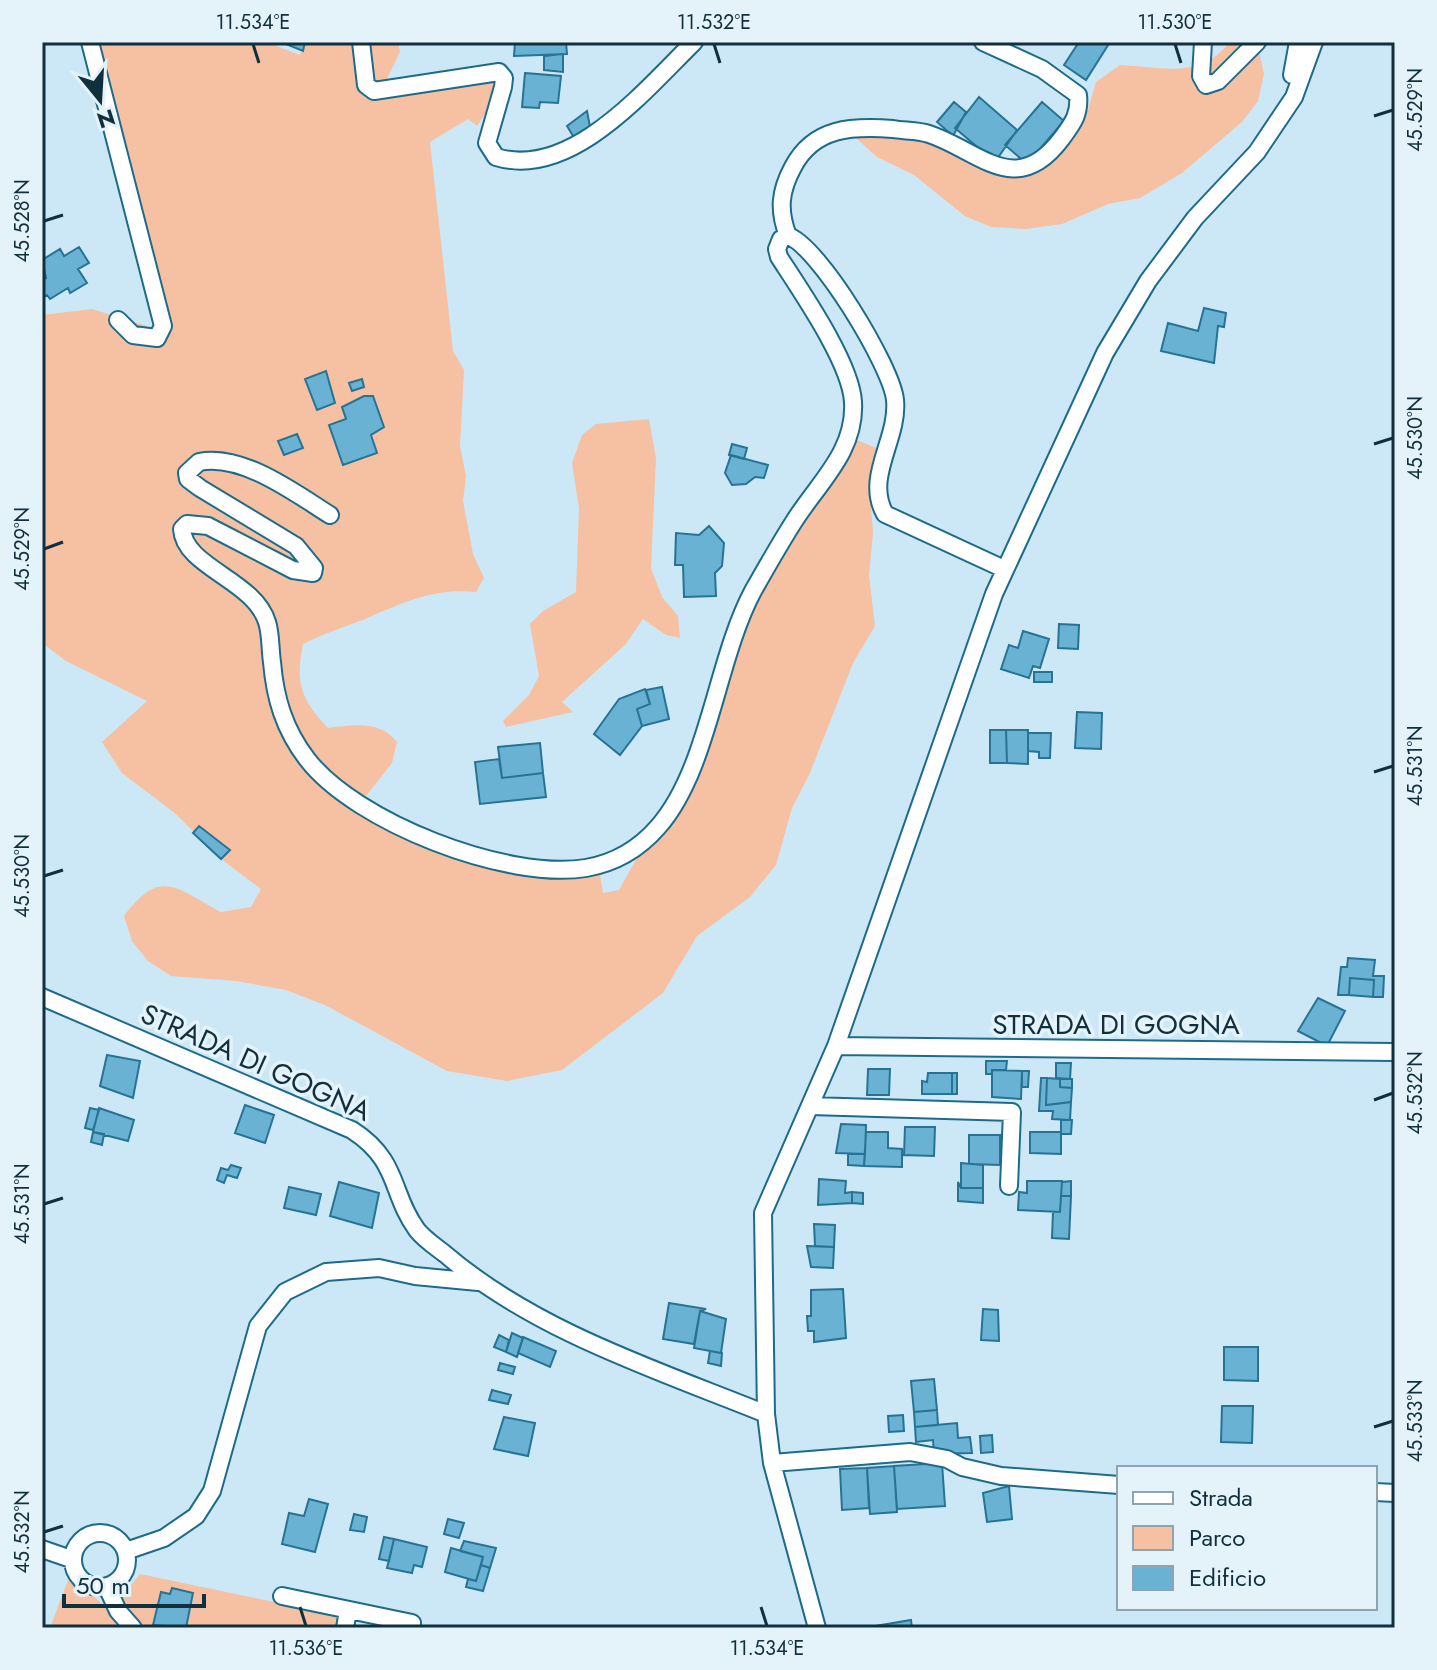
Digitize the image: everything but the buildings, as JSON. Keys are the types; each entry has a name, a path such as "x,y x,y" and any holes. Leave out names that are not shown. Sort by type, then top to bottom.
{"street":[{"path":"90,42 163,326 157,338 133,335 118,320"},
{"path":"361,42 366,85 374,91 499,72 504,78 503,87 487,143 496,157 513,162 546,160 601,128 694,42"},
{"path":"983,42 1042,69 1078,95 1077,119 1055,148 1037,163 1007,169 975,159 920,132 845,128 812,141 800,153 785,182 781,216 788,236 805,248 840,292 891,381 895,416 879,476 878,495 885,514 1004,569"},
{"path":"1203,42 1201,76 1206,85 1218,81 1257,42"},
{"path":"1273,125 1298,56 1298,42"},
{"path":"817,1628 772,1463 766,1414 763,1213 836,1046 1004,569 1105,353 1141,293 1195,218 1257,152 1294,97 1314,42"},
{"path":"330,515 248,469 210,459 190,467 188,479 296,546 308,557 313,573 293,570 208,526 187,524 182,534 190,551 249,593 267,621 279,707 295,741 326,780 415,835 507,863 562,869 607,863 637,848 659,826 692,764 740,617 794,520 832,471 851,427 853,400 848,381 832,344 779,257 781,239 788,236"},
{"path":"740,617 736,612 741,592"},
{"name":"STRADA DI GOGNA","path":"42,997 352,1130 370,1142 389,1168 417,1230 478,1282 570,1332 766,1414"},
{"name":"STRADA DI GOGNA","path":"836,1046 1395,1052"},
{"path":"810,1106 1012,1112 1009,1186"},
{"name":"STRADA DI GOGNA","path":"126,1551 164,1538 196,1516 212,1491 258,1326 285,1292 326,1272 379,1268 415,1276 478,1282"},
{"path":"772,1463 910,1452 947,1459 962,1467 1001,1476 1117,1485"},
{"path":"106,1533 119,1540 126,1551 124,1571 118,1581 107,1587 84,1581 75,1573 71,1559 79,1545 91,1535 106,1533"},
{"path":"42,1549 71,1559"},
{"path":"107,1587 118,1611 133,1628"},
{"path":"282,1596 412,1623"},
{"path":"345,1628 348,1610"}],"green space":[{"path":"100,42 266,42 300,55 305,42 398,42 400,52 381,91 493,72 503,87 477,126 468,119 430,142 453,351 464,370 460,446 466,476 463,501 473,554 484,578 476,592 424,596 303,644 300,670 302,690 328,728 374,727 383,730 397,742 392,763 362,801 506,867 598,862 603,893 619,890 679,783 748,605 857,440 881,450 870,493 873,533 869,575 875,626 853,663 810,773 792,808 776,865 750,897 697,936 663,993 562,1070 507,1081 447,1071 325,1005 286,990 236,981 171,976 148,961 132,941 124,916 149,891 159,887 181,890 221,912 251,907 261,889 221,859 176,814 122,773 102,742 147,701 66,661 42,643 42,315 92,309 160,330 163,326"},
{"path":"1230,42 1257,42 1264,74 1258,101 1242,122 1182,173 1140,198 1108,204 1062,224 1026,229 991,227 965,216 914,175 877,157 847,130 937,138 984,171 1017,172 1073,135 1086,117 1096,82 1120,65 1166,69 1193,67 1218,54"},
{"path":"649,419 656,458 651,568 662,597 678,616 680,638 666,635 643,619 625,645 562,702 573,712 506,727 503,721 529,695 539,676 530,624 543,611 576,592 579,508 572,463 582,435 596,424"},
{"path":"140,1574 346,1617 344,1628 145,1628 119,1600"},
{"path":"68,1580 96,1598 125,1628 50,1628"}]}
